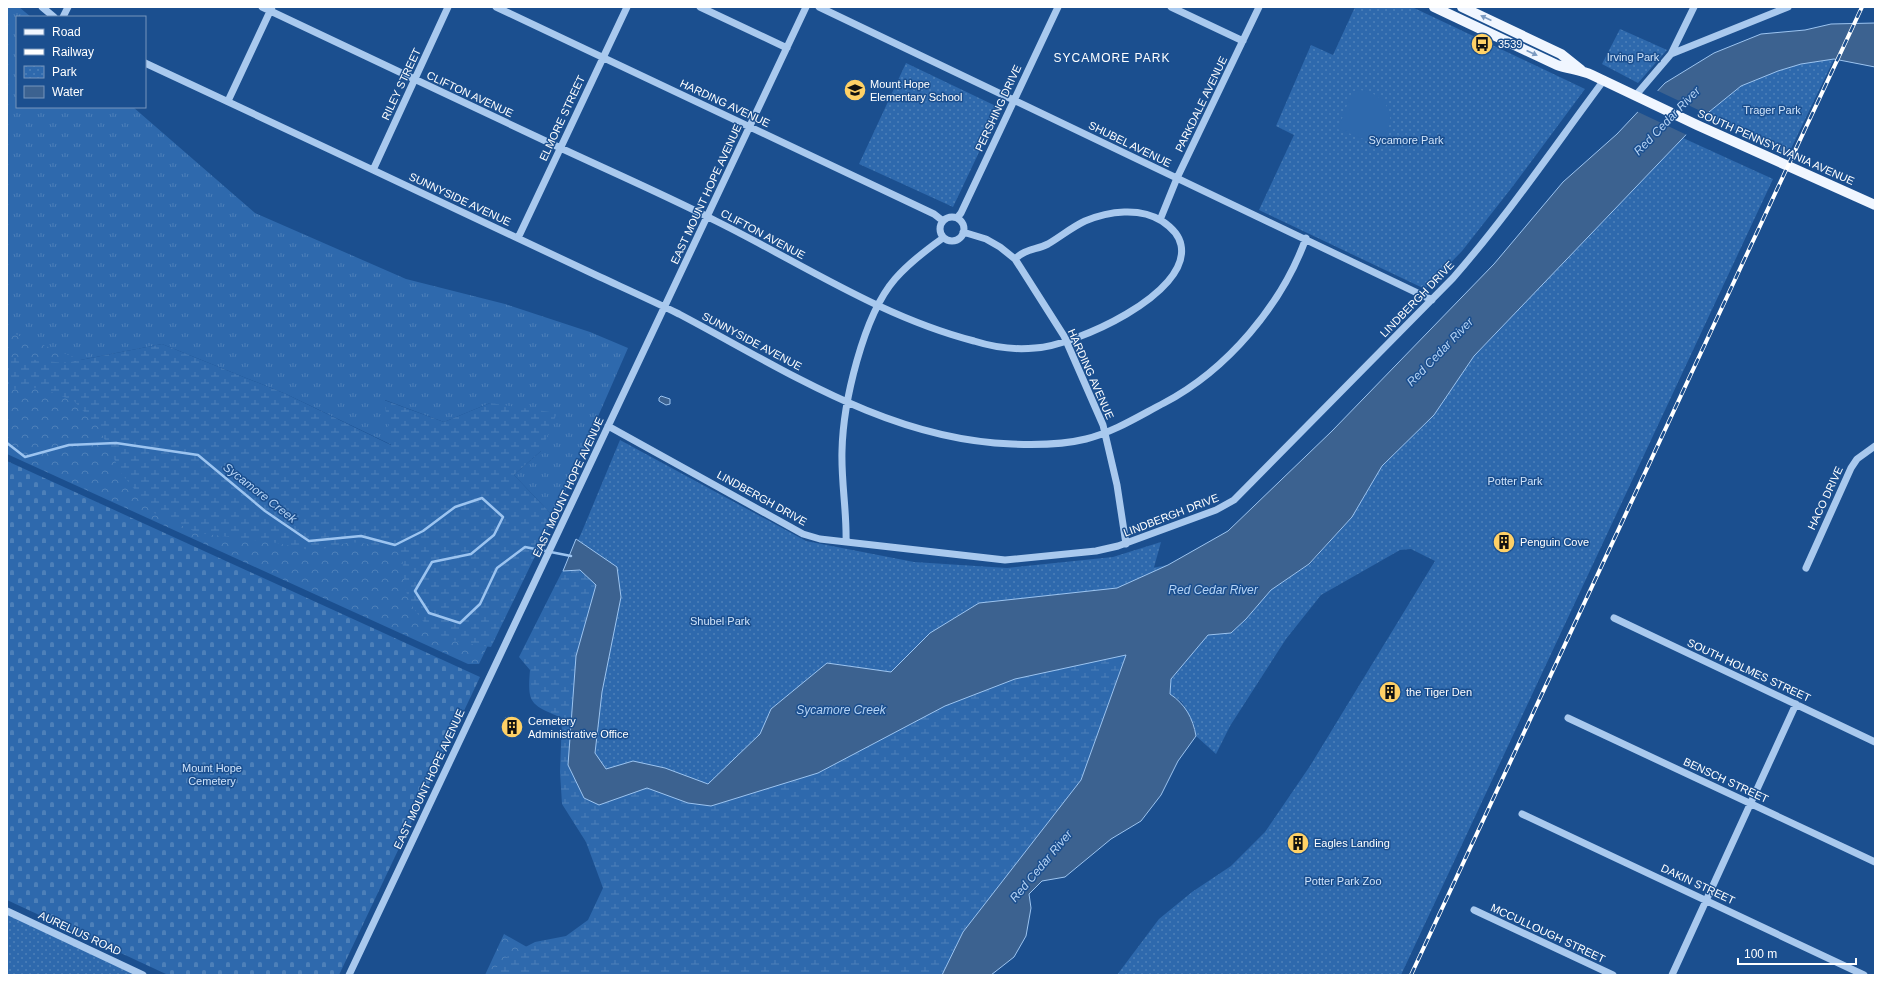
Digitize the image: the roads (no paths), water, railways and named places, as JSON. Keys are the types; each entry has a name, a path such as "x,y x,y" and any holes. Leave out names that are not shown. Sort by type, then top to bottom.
{"main road":[{"name":"SOUTH PENNSYLVANIA AVENUE","path":"1434,7 1557,65 1570,69 1581,70"},
{"name":"SOUTH PENNSYLVANIA AVENUE","path":"1463,7 1561,54 1581,70 1697,125 1875,205"}],"street":[{"path":"42,7 53,16"},
{"path":"64,16 68,7"},
{"name":"CLIFTON AVENUE","path":"262,7 271,9 415,80 707,217 879,305 932,329 979,343 1009,348 1035,348 1067,342 1131,313 1149,299 1174,272 1179,263 1182,245 1172,228 1160,220"},
{"name":"RILEY STREET","path":"373,170 448,7"},
{"name":"HARDING AVENUE","path":"496,7 934,214 943,221"},
{"name":"ELMORE STREET","path":"518,238 602,57 627,7"},
{"path":"700,7 787,48"},
{"name":"EAST MOUNT HOPE AVENUE","path":"349,975 806,7"},
{"name":"SHUBEL AVENUE","path":"819,7 1306,238 1432,300"},
{"name":"PERSHING DRIVE","path":"957,218 963,209 1058,7"},
{"path":"1171,7 1243,41"},
{"name":"PARKDALE AVENUE","path":"1160,220 1177,178 1259,7"},
{"path":"1458,18 1463,7"},
{"path":"1640,97 1671,54 1694,7"},
{"path":"1671,54 1788,7"},
{"path":"228,101 271,9"},
{"name":"SUNNYSIDE AVENUE","path":"146,63 665,308 847,403 917,428 966,440 993,444 1054,445 1083,440 1105,434 1179,395 1230,355 1252,331 1283,284 1306,238"},
{"name":"LINDBERGH DRIVE","path":"608,426 803,534 820,539 1005,560 1096,551 1126,544 1216,510 1234,500 1432,300 1484,243 1544,165 1604,80"},
{"path":"1015,259 1026,251 1044,246 1083,222 1104,214 1141,213 1160,220"},
{"path":"949,217 957,218 962,223 963,232 961,236 955,240 947,240 943,238 940,231 943,221 949,217"},
{"name":"HARDING AVENUE","path":"963,232 986,240 1000,247 1015,259 1067,342 1094,403 1105,434 1117,485 1126,544"},
{"path":"846,542 847,518 842,451 847,403 856,362 879,305 894,280 916,258 943,238"},
{"name":"HACO DRIVE","path":"1806,568 1851,468 1857,459 1875,446"},
{"name":"SOUTH HOLMES STREET","path":"1614,618 1875,742"},
{"path":"1672,975 1796,704"},
{"name":"BENSCH STREET","path":"1568,718 1875,862"},
{"name":"DAKIN STREET","path":"1522,814 1864,975"},
{"name":"MCCULLOUGH STREET","path":"1474,910 1613,975"},
{"name":"AURELIUS ROAD","path":"7,911 143,975"}],"water":[{"name":"Red Cedar River","path":"1875,23 1875,67 1834,59 1801,64 1778,71 1741,86 1704,116 1474,356 1434,415 1382,466 1352,517 1309,564 1271,590 1246,619 1231,633 1208,635 1171,679 1170,694 1180,702 1188,712 1193,723 1196,736 1178,761 1161,795 1141,821 1111,839 1065,877 1042,881 1029,894 1031,908 1026,936 1014,957 991,975 942,975 963,932 1081,780 1126,655 1015,679 945,706 818,773 711,806 688,803 647,788 599,805 584,798 568,765 576,656 596,585 580,570 563,571 576,539 617,567 621,597 602,692 595,753 606,769 633,761 665,768 708,784 760,734 771,709 827,663 891,672 930,633 979,603 1117,588 1168,565 1228,531 1332,431 1494,264 1563,182 1617,134 1665,83 1714,53 1761,34 1805,30 1831,24"},
{"path":"661,396 670,399 670,404 666,405 659,401"}],"waterway":[{"name":"Sycamore Creek","path":"7,443 25,457 69,445 116,443 198,455 265,511 309,541 361,536 395,545 423,531 455,507 482,498 503,517 494,535 471,554 432,562 415,591 429,613 460,623 480,604 497,568 525,547 571,556"}],"railway":[{"path":"1411,975 1862,7"}],"place":[{"name":"3539","path":"1482,44"},
{"name":"Mount Hope Elementary School","path":"855,90"},
{"name":"Penguin Cove","path":"1504,542"},
{"name":"the Tiger Den","path":"1390,692"},
{"name":"Cemetery Administrative Office","path":"512,727"},
{"name":"Eagles Landing","path":"1298,843"}],"district":[{"name":"SYCAMORE PARK","path":"1112,58"}],"park label":[{"name":"Irving Park","path":"1633,57"},
{"name":"Trager Park","path":"1772,110"},
{"name":"Sycamore Park","path":"1406,140"},
{"name":"Potter Park","path":"1515,481"},
{"name":"Shubel Park","path":"720,621"},
{"name":"Mount Hope Cemetery","path":"212,774"},
{"name":"Potter Park Zoo","path":"1343,881"}]}
